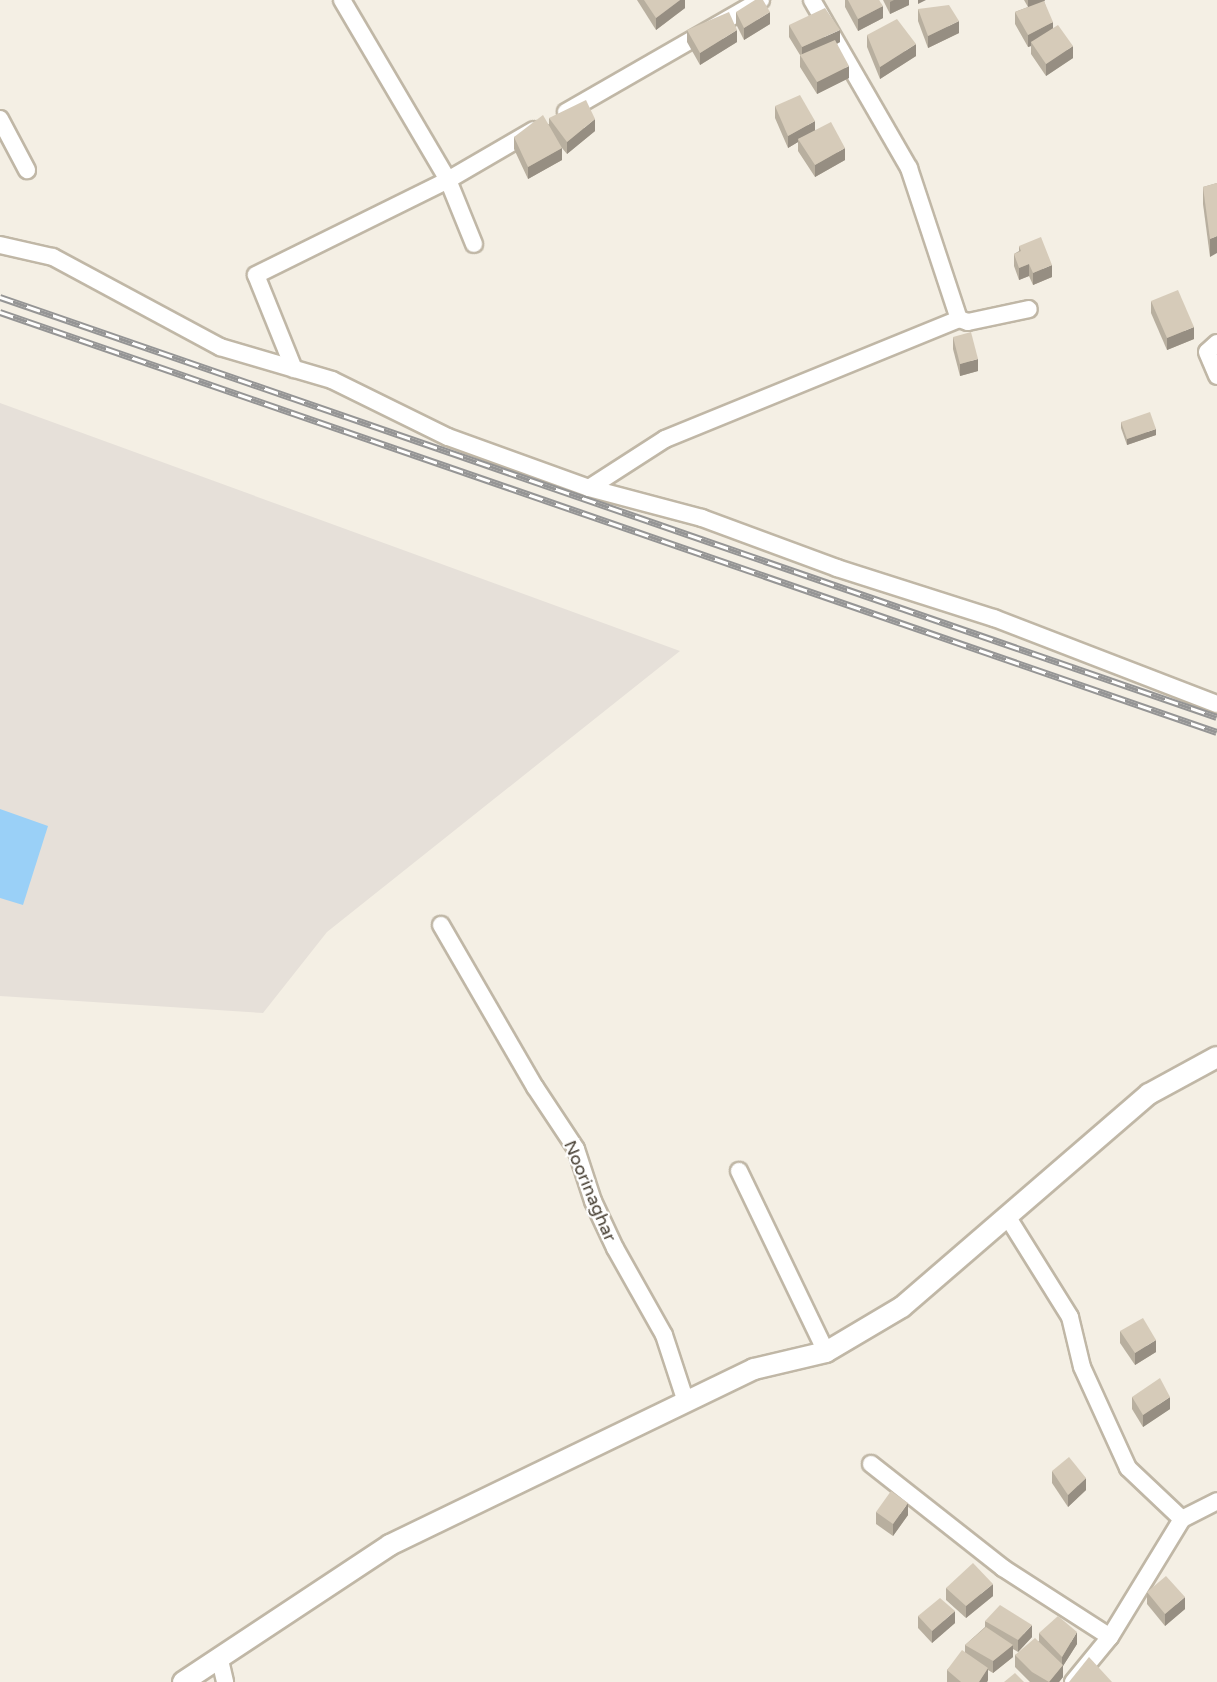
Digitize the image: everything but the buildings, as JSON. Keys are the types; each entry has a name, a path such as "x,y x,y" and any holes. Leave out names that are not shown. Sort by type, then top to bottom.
{"street":[{"path":"342,0 448,180 474,244"},
{"path":"294,369 256,275 448,180 761,0"},
{"path":"812,0 909,168 959,319"},
{"path":"0,119 27,170"},
{"path":"0,245 53,257 220,347 332,380 448,437 589,488 702,518 837,568 994,618 1217,704"},
{"path":"589,488 665,439 959,319 968,321 1029,309"},
{"path":"1217,343 1207,352 1217,376"},
{"name":"Noorinaghar","path":"441,925 535,1087 576,1149 615,1248 664,1335 686,1402"},
{"path":"183,1682 220,1660 390,1545 754,1369 826,1352 902,1307 1149,1094 1217,1057"},
{"path":"739,1171 826,1352"},
{"path":"1008,1216 1070,1317 1082,1368 1128,1468 1182,1519"},
{"path":"871,1464 1004,1568 1110,1637"},
{"path":"1074,1682 1110,1637 1182,1519 1217,1501"},
{"path":"220,1660 225,1682"}],"shaded area":[{"path":"0,403 680,651 327,932 263,1013 0,996"}],"water":[{"path":"0,809 48,826 23,905 0,898"}],"railway":[{"path":"0,297 1217,717"},
{"path":"0,312 1217,732"}]}
